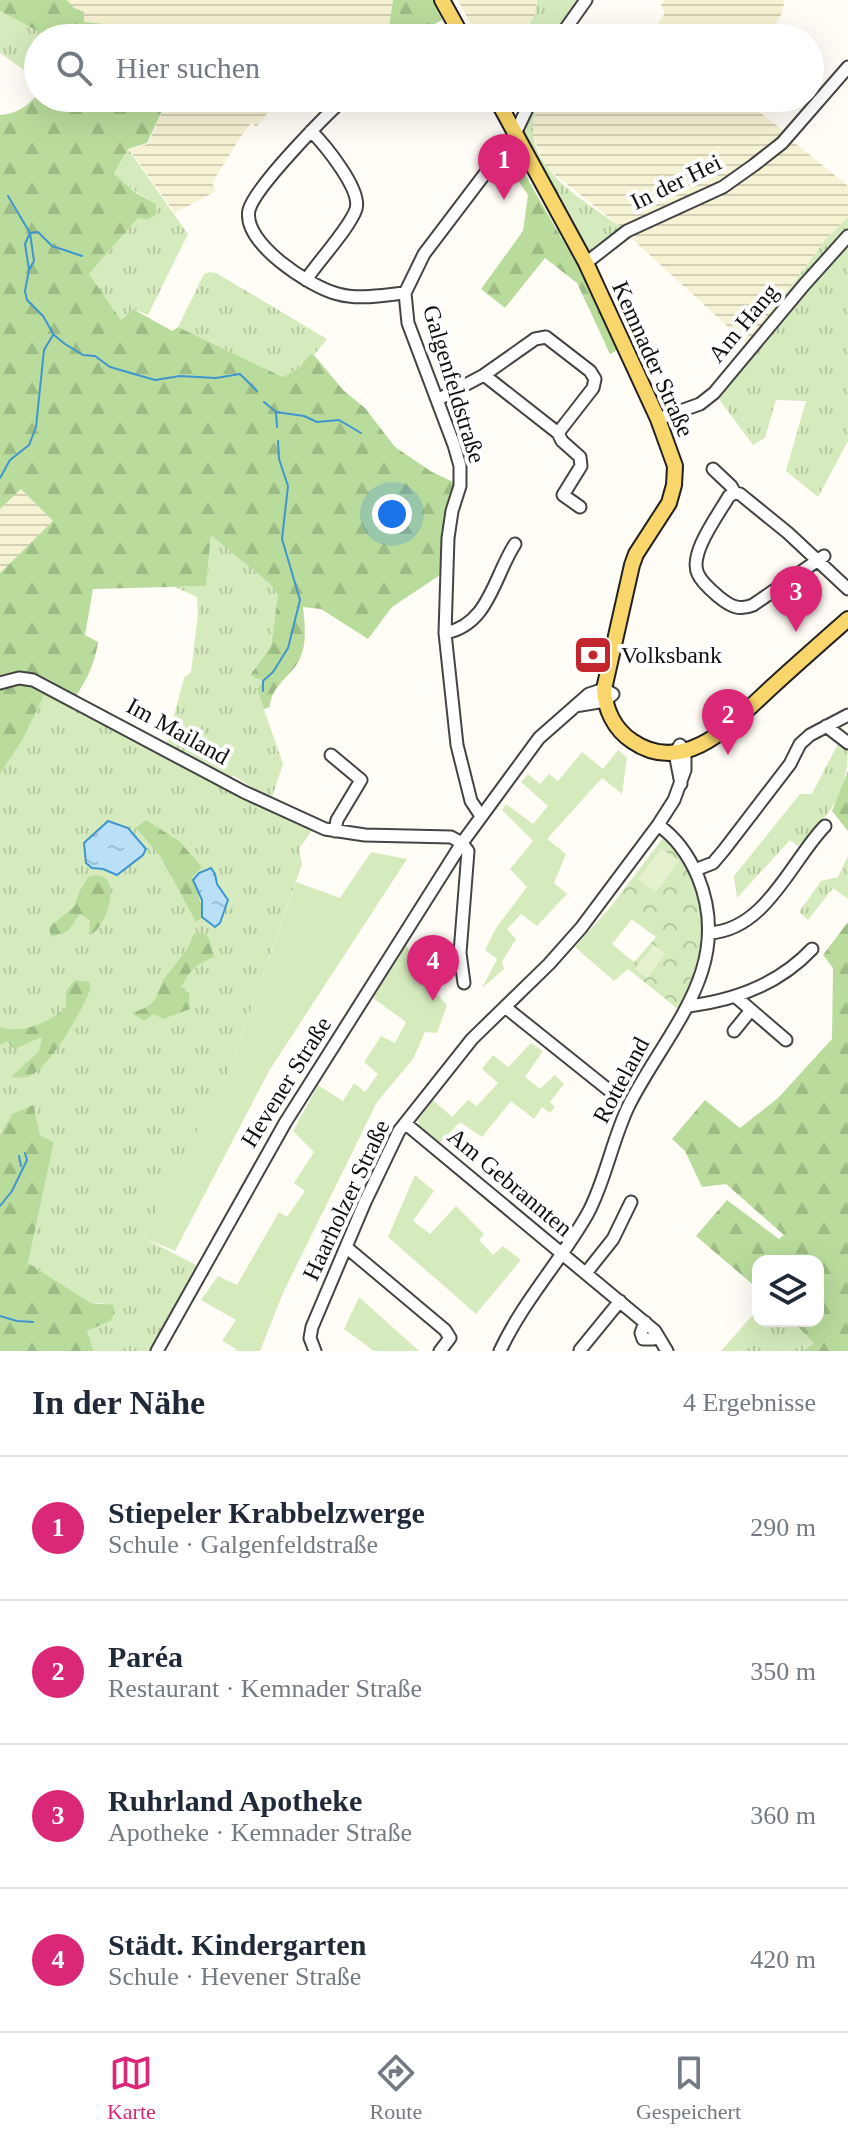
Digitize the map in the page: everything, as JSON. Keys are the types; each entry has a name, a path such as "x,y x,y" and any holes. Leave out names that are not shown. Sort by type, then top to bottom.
{"main road":[{"path":"442,0 455,24"},
{"name":"Kemnader Straße","path":"503,112 586,263 658,419 675,466 673,491 667,506 636,554 614,649 607,695"},
{"path":"607,695 622,719 644,743 680,750 755,702 848,619"}],"street":[{"path":"569,24 586,0"},
{"name":"In der Hei","path":"824,95 848,67"},
{"path":"331,112 283,163 249,212 253,233 306,280 338,294 405,293"},
{"name":"Galgenfeldstraße","path":"481,816 471,801 457,745 445,633 448,538 461,475 454,445 408,323 405,293 424,254 515,134 525,112"},
{"name":"In der Hei","path":"586,263 627,231 723,187 782,143 809,112"},
{"path":"306,280 354,216 357,207 353,189 321,140 311,131"},
{"name":"Am Hang","path":"658,419 700,404 714,393 848,236"},
{"path":"437,400 484,375 541,337 546,337 590,371 595,379 593,388 558,433"},
{"path":"484,375 558,433 582,460 563,495 580,507"},
{"path":"713,469 735,493"},
{"path":"820,559 746,608 732,606 720,598 697,574 696,554 729,496 740,494 820,559 848,589"},
{"path":"445,633 465,627 481,611 515,544"},
{"name":"Im Mailand","path":"0,683 19,678 33,680 244,792 325,829 389,837 451,837 462,843"},
{"name":"Hevener Straße","path":"157,1351 279,1133 462,843 539,738 592,692 607,695"},
{"path":"695,870 713,863 724,850 790,764 800,744 810,735 848,715"},
{"path":"826,726 848,743"},
{"name":"Haarholzer Straße","path":"314,1350 310,1332 399,1131 472,1039 581,928 658,825 681,784 680,750"},
{"path":"331,755 361,780 337,820 335,831"},
{"name":"Rotteland","path":"500,1351 519,1315 590,1209 628,1106 689,1006 704,967 709,933 706,900 695,870 676,839 658,825"},
{"path":"709,933 728,929 762,905 825,826"},
{"path":"462,843 468,851 460,941 464,983"},
{"path":"689,1006 736,997 770,983 812,949"},
{"path":"736,997 778,1038"},
{"path":"505,1007 579,1074 615,1095"},
{"path":"734,1031 751,1010"},
{"name":"Am Gebrannten","path":"406,1124 650,1326 667,1351"},
{"path":"586,1273 613,1239 631,1202"},
{"path":"346,1247 445,1330 450,1338 440,1351"},
{"path":"580,1350 620,1301"}],"shaded area":[{"path":"67,0 393,0 389,24 84,23"},
{"path":"458,0 537,0 535,14 529,24 471,24"},
{"path":"664,0 785,0 776,24 658,24 665,13 661,4"},
{"path":"162,112 268,112 256,127 252,122 239,139 212,183 216,191 175,213 129,149 148,144"},
{"path":"535,112 759,112 784,131 785,136 729,180 625,230 545,167 531,131"},
{"path":"791,140 848,186 848,217 825,240 748,345 629,236 724,190"},
{"path":"21,489 53,521 0,573 0,509"}],"green space":[{"path":"0,0 67,0 74,8 84,12 84,22 103,24 24,24 0,11"},
{"path":"393,0 433,0 442,20 435,24 389,24"},
{"path":"537,0 582,0 564,24 529,24 535,14"},
{"path":"0,11 24,24 24,70 0,53"},
{"path":"24,107 24,112 161,112 147,143 128,149 114,174 136,193 156,204 156,215 148,220 138,218 89,274 121,320 133,309 172,331 178,327 283,377 300,367 310,354 314,355 343,390 365,408 395,447 432,472 462,486 452,567 392,607 368,639 321,609 303,607 303,650 293,669 276,689 270,707 264,709 257,689 263,681 250,675 271,646 278,595 269,583 211,535 206,586 93,589 85,635 98,642 87,677 68,708 44,695 23,739 0,774 0,573 53,521 21,489 0,509 0,115"},
{"path":"530,112 535,112 533,129 536,148 545,165 574,194 625,230 589,256 522,133"},
{"path":"128,149 188,234 148,315 133,309 121,320 89,274 138,218 148,220 156,215 156,204 114,175"},
{"path":"516,159 585,279 619,349 610,354 577,283 545,258 505,308 481,289 523,231 528,195 507,161"},
{"path":"848,217 848,232 748,345 825,240"},
{"path":"848,240 848,441 818,497 786,471 806,401 776,400 765,438 753,445 716,395"},
{"path":"210,272 327,339 314,355 310,354 300,367 283,377 178,327 204,274"},
{"path":"211,534 269,583 278,595 271,646 250,674 263,681 257,689 283,764 271,800 233,775 227,786 314,828 299,849 302,864 224,1085 205,1116 144,1238 198,1266 156,1351 94,1351 87,1331 105,1323 103,1303 91,1303 28,1263 54,1142 12,1114 0,1135 0,774 23,739 44,694 67,708 71,703 164,753 184,678 191,672 198,614 197,597 175,587 206,586"},
{"path":"840,740 848,746 845,778 828,813 798,846 790,840 737,898 734,876 800,794 812,794"},
{"path":"618,750 627,758 622,794 602,778 547,839 566,854 554,883 567,894 537,926 521,914 507,929 516,939 502,962 504,969 482,988 497,959 485,950 496,928 527,887 510,869 533,841 502,810 506,804 533,824 548,806 521,782 528,774 540,784 549,774 558,781 582,752 603,769"},
{"path":"848,771 848,831 832,811"},
{"path":"146,820 179,841 202,867 192,877 201,905 201,919 196,922 161,857 136,828"},
{"path":"663,838 680,855 692,875 702,919 696,966 678,1009 628,969 656,937 612,905"},
{"path":"661,848 679,861 656,892 638,879"},
{"path":"371,852 407,859 269,1071 175,1251 144,1238 205,1116 224,1085 296,882 340,898"},
{"path":"848,856 848,899 833,888 808,920 799,912 821,881 838,877"},
{"path":"97,875 107,880 110,888 107,912 99,927 89,935 90,920 80,914 68,931 51,937 49,927 75,906 89,876"},
{"path":"612,905 632,919 612,944 635,963 614,981 575,947"},
{"path":"848,922 848,1351 803,1351 814,1343 798,1327 824,1327 824,1255 752,1255 752,1284 696,1236 727,1200 779,1239 784,1235 726,1184 702,1187 685,1151 672,1139 705,1100 740,1128 778,1098 832,1039 833,968 823,955"},
{"path":"200,932 208,936 214,957 194,969 181,988 189,993 190,1009 163,1019 154,1014 144,1021 132,1013 155,1000 163,980 188,948 194,934"},
{"path":"406,944 420,976 447,1005 437,1033 425,1032 413,1059 377,1102 283,1293 260,1351 236,1351 222,1341 236,1320 201,1300 218,1276 237,1285 279,1212 287,1217 305,1191 294,1183 314,1152 293,1131 318,1085 343,1101 354,1083 365,1092 378,1074 364,1062 381,1036 395,1043 406,1022 373,998"},
{"path":"654,945 665,954 647,978 635,969"},
{"path":"75,980 89,982 91,987 65,1036 37,1071 25,1077 11,1077 39,1051 42,1037 14,1049 7,1041 0,1045 0,1027 26,1028 51,1018 66,1008 66,991"},
{"path":"531,1043 543,1051 525,1077 540,1089 555,1075 564,1084 550,1102 555,1107 550,1113 542,1107 534,1119 511,1101 482,1137 460,1122 438,1145 420,1129 418,1120 433,1100 452,1117 468,1100 477,1106 498,1083 482,1069 493,1055 508,1067"},
{"path":"33,1105 40,1135 54,1142 28,1263 91,1303 113,1305 115,1313 110,1321 87,1331 94,1351 0,1351 0,1135 12,1114"},
{"path":"415,1175 434,1191 413,1221 430,1234 456,1206 484,1234 479,1240 493,1255 503,1246 521,1260 476,1314 388,1237"},
{"path":"359,1297 419,1351 374,1351 344,1329"},
{"path":"752,1316 752,1327 798,1327 814,1343 803,1351 721,1351"}],"water":[{"path":"108,821 128,828 146,849 143,855 117,875 92,868 86,863 84,843"},
{"path":"211,868 228,900 220,923 215,927 202,917 202,900 193,880 199,873"}],"waterway":[{"path":"8,196 30,233 25,244 29,270 25,291 27,300 43,316 54,335 65,344 83,355 95,356 110,367 155,380 240,374 257,391"},
{"path":"29,270 34,261 30,233 38,232 52,246 82,256"},
{"path":"0,478 10,460 29,445 36,427 44,350 53,335"},
{"path":"264,402 275,411"},
{"path":"276,412 304,416 317,422 339,420 361,433"},
{"path":"276,413 277,427"},
{"path":"263,691 263,681 273,672 288,648 300,600 282,539 288,486 279,459 278,441"},
{"path":"0,1206 12,1191 27,1160 25,1153"},
{"path":"19,1156 21,1166"},
{"path":"0,1316 33,1322"}],"place":[{"name":"Stiepeler Krabbelzwerge","path":"504,200"},
{"name":"Ruhrland Apotheke","path":"796,632"},
{"name":"Volksbank","path":"593,655"},
{"name":"Paréa","path":"728,755"},
{"name":"Städt. Kindergarten","path":"433,1001"}]}
